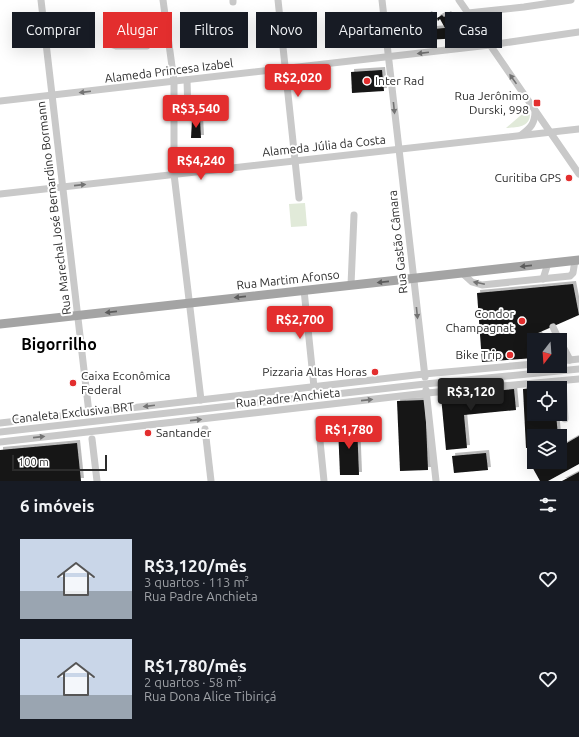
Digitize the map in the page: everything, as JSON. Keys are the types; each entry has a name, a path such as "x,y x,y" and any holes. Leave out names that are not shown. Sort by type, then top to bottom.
{"main road":[{"name":"Rua Martim Afonso","path":"0,324 577,260"}],"street":[{"name":"Rua Marechal José Bernardino Bormann","path":"40,0 89,413"},
{"path":"163,0 164,12"},
{"path":"278,0 299,198"},
{"name":"Rua Gastão Câmara","path":"382,0 436,481"},
{"path":"459,0 467,12"},
{"path":"474,12 526,3 572,0"},
{"name":"Alameda Princesa Izabel","path":"502,43 579,32"},
{"path":"169,48 174,81 174,174 201,400"},
{"name":"Alameda Princesa Izabel","path":"0,101 465,48"},
{"path":"492,48 579,174"},
{"path":"187,80 188,112"},
{"path":"521,135 528,131 533,124 535,111"},
{"name":"Alameda Júlia da Costa","path":"0,194 579,129"},
{"path":"351,285 354,215"},
{"path":"462,273 472,282 482,285 570,276 573,273 577,260"},
{"path":"543,279 548,263"},
{"path":"304,290 314,387"},
{"path":"553,327 556,333"},
{"path":"567,354 570,360"},
{"path":"567,360 579,359"},
{"name":"Rua Padre Anchieta","path":"0,423 424,374 527,365"},
{"name":"Canaleta Exclusiva BRT","path":"0,432 426,384 579,370"},
{"name":"Rua Padre Anchieta","path":"563,381 579,379"},
{"name":"Rua Padre Anchieta","path":"0,442 427,394 527,384"},
{"path":"318,421 324,481"},
{"path":"205,429 211,481"},
{"path":"92,440 97,481"}],"green space":[{"path":"527,110 530,115 525,125 506,128"},
{"path":"305,203 307,226 291,227 289,204"}],"building":[{"path":"442,15 445,16 445,28 440,19 438,21 437,18"},
{"path":"445,28 445,39 437,39 437,29"},
{"name":"Inter Rad","path":"382,70 384,91 352,93 351,72"},
{"path":"200,119 201,138 191,138 192,120"},
{"name":"Condor Champagnat","path":"573,284 579,315 538,333 527,333 527,359 482,362 477,293"},
{"path":"514,389 516,410 464,415 467,448 446,450 441,396"},
{"path":"523,389 527,389 527,421 557,421 557,429 527,429 526,448"},
{"path":"425,400 428,470 400,471 397,401"},
{"path":"357,425 359,475 340,475 338,426"},
{"path":"579,436 579,464 548,481 540,481 533,469 567,469 567,443"},
{"path":"77,443 81,481 0,481 0,450"},
{"path":"486,453 488,470 454,473 452,456"},
{"path":"579,472 579,481 562,481"}],"place":[{"name":"Inter Rad","path":"367,81"},
{"name":"Rua Jerônimo Durski, 998","path":"537,103"},
{"name":"Curitiba GPS","path":"569,178"},
{"name":"Condor Champagnat","path":"522,321"},
{"name":"Bike Trip","path":"510,355"},
{"name":"Pizzaria Altas Horas","path":"375,372"},
{"name":"Caixa Econômica Federal","path":"73,383"},
{"name":"Santander","path":"148,433"}],"district":[{"name":"Bigorrilho","path":"59,344"}]}
